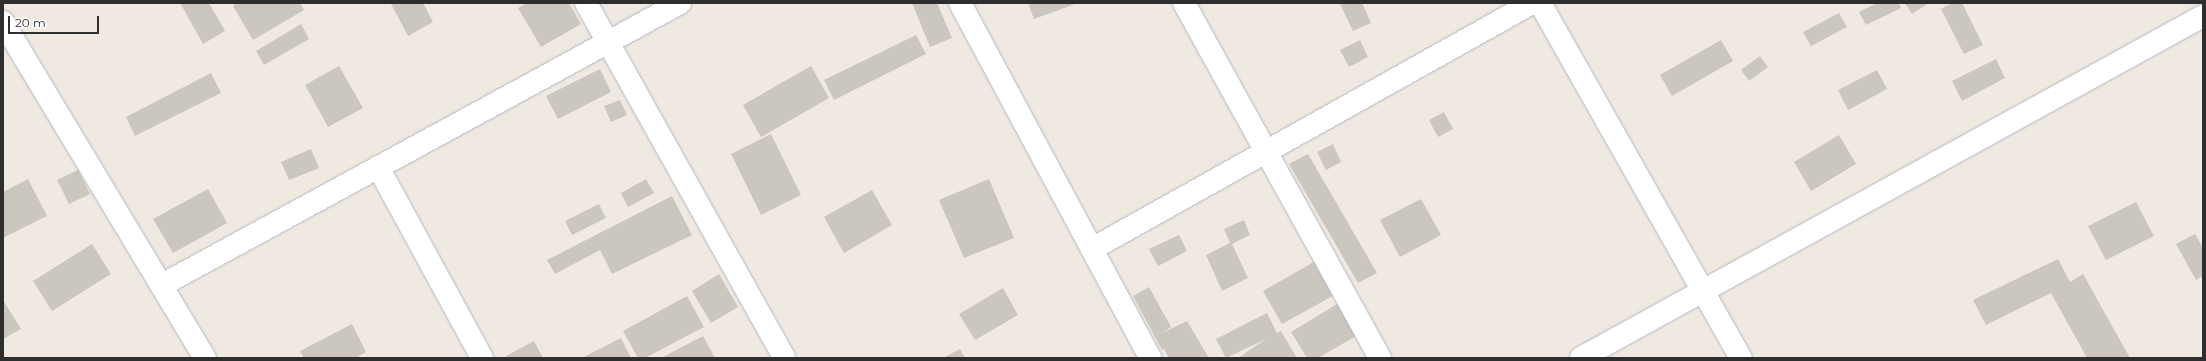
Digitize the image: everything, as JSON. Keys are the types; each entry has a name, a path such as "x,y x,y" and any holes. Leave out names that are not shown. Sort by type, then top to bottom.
{"street":[{"path":"586,3 784,358"},
{"path":"162,286 607,41 680,3"},
{"path":"960,3 1150,358"},
{"path":"1184,3 1380,358"},
{"path":"1092,249 1532,3"},
{"path":"1540,3 1741,358"},
{"path":"1581,358 2203,16"},
{"path":"3,22 205,358"},
{"path":"378,167 482,358"}],"building":[{"path":"180,3 209,3 225,31 203,44"},
{"path":"237,3 300,3 304,10 253,40 233,6"},
{"path":"423,3 433,22 408,36 391,4"},
{"path":"527,3 569,3 581,24 541,47 518,8"},
{"path":"912,3 937,3 952,38 930,47"},
{"path":"1028,3 1078,3 1034,19"},
{"path":"1362,3 1371,23 1353,31 1340,4"},
{"path":"1877,3 1899,3 1901,8 1866,25 1859,12"},
{"path":"1905,3 1929,3 1912,14"},
{"path":"1952,3 1962,3 1983,45 1964,54 1941,9"},
{"path":"1839,13 1847,27 1811,46 1803,32"},
{"path":"301,24 309,39 264,65 256,51"},
{"path":"916,35 926,54 834,100 824,80"},
{"path":"1360,40 1368,57 1349,67 1340,50"},
{"path":"1721,40 1733,61 1672,96 1660,75"},
{"path":"1760,56 1768,67 1749,81 1741,70"},
{"path":"1996,59 2005,78 1962,101 1952,81"},
{"path":"339,66 363,108 328,127 305,85"},
{"path":"811,66 829,98 761,137 743,105"},
{"path":"600,69 611,92 558,119 546,96"},
{"path":"1877,70 1887,89 1848,110 1838,90"},
{"path":"211,73 221,93 135,136 126,117"},
{"path":"620,100 627,115 611,122 604,106"},
{"path":"1444,112 1453,129 1438,137 1429,120"},
{"path":"771,134 801,195 761,215 731,154"},
{"path":"1839,135 1856,164 1811,191 1794,162"},
{"path":"1333,144 1341,162 1326,170 1317,152"},
{"path":"311,149 319,168 289,180 281,162"},
{"path":"1308,154 1377,273 1358,283 1289,164"},
{"path":"78,170 90,194 69,204 57,180"},
{"path":"28,179 47,216 3,238 3,192"},
{"path":"646,179 654,193 628,207 621,193"},
{"path":"989,179 1014,238 964,258 939,200"},
{"path":"208,189 227,223 173,253 153,219"},
{"path":"872,190 892,225 844,253 824,217"},
{"path":"672,196 692,235 612,274 600,250 555,274 547,260"},
{"path":"1421,199 1441,235 1400,257 1380,220"},
{"path":"2136,202 2154,236 2106,260 2088,226"},
{"path":"599,204 606,218 572,235 565,221"},
{"path":"1244,220 1250,235 1232,244 1248,278 1222,291 1206,255 1230,243 1224,229"},
{"path":"2195,234 2203,248 2203,276 2196,280 2176,244"},
{"path":"1179,235 1187,251 1158,266 1149,249"},
{"path":"92,244 111,274 52,311 33,281"},
{"path":"1319,259 1338,293 1282,324 1263,291"},
{"path":"2058,259 2070,282 2083,274 2130,358 2087,358 2051,293 1986,325 1973,300"},
{"path":"719,274 738,307 711,323 692,291"},
{"path":"1149,287 1171,327 1162,333 1187,321 1209,358 1169,358 1164,349 1162,350 1133,296"},
{"path":"1003,288 1018,315 975,340 959,314"},
{"path":"687,296 704,327 645,358 638,358 623,331"},
{"path":"3,300 21,329 3,339"},
{"path":"1337,304 1356,336 1318,358 1307,358 1291,332"},
{"path":"1267,313 1277,333 1281,331 1297,358 1238,358 1266,339 1226,358 1216,339"},
{"path":"352,324 366,352 355,358 304,358 300,351"},
{"path":"703,336 715,358 661,358"},
{"path":"621,338 631,358 582,358"},
{"path":"534,341 543,358 507,358 506,356"},
{"path":"960,349 965,358 943,358"}]}
